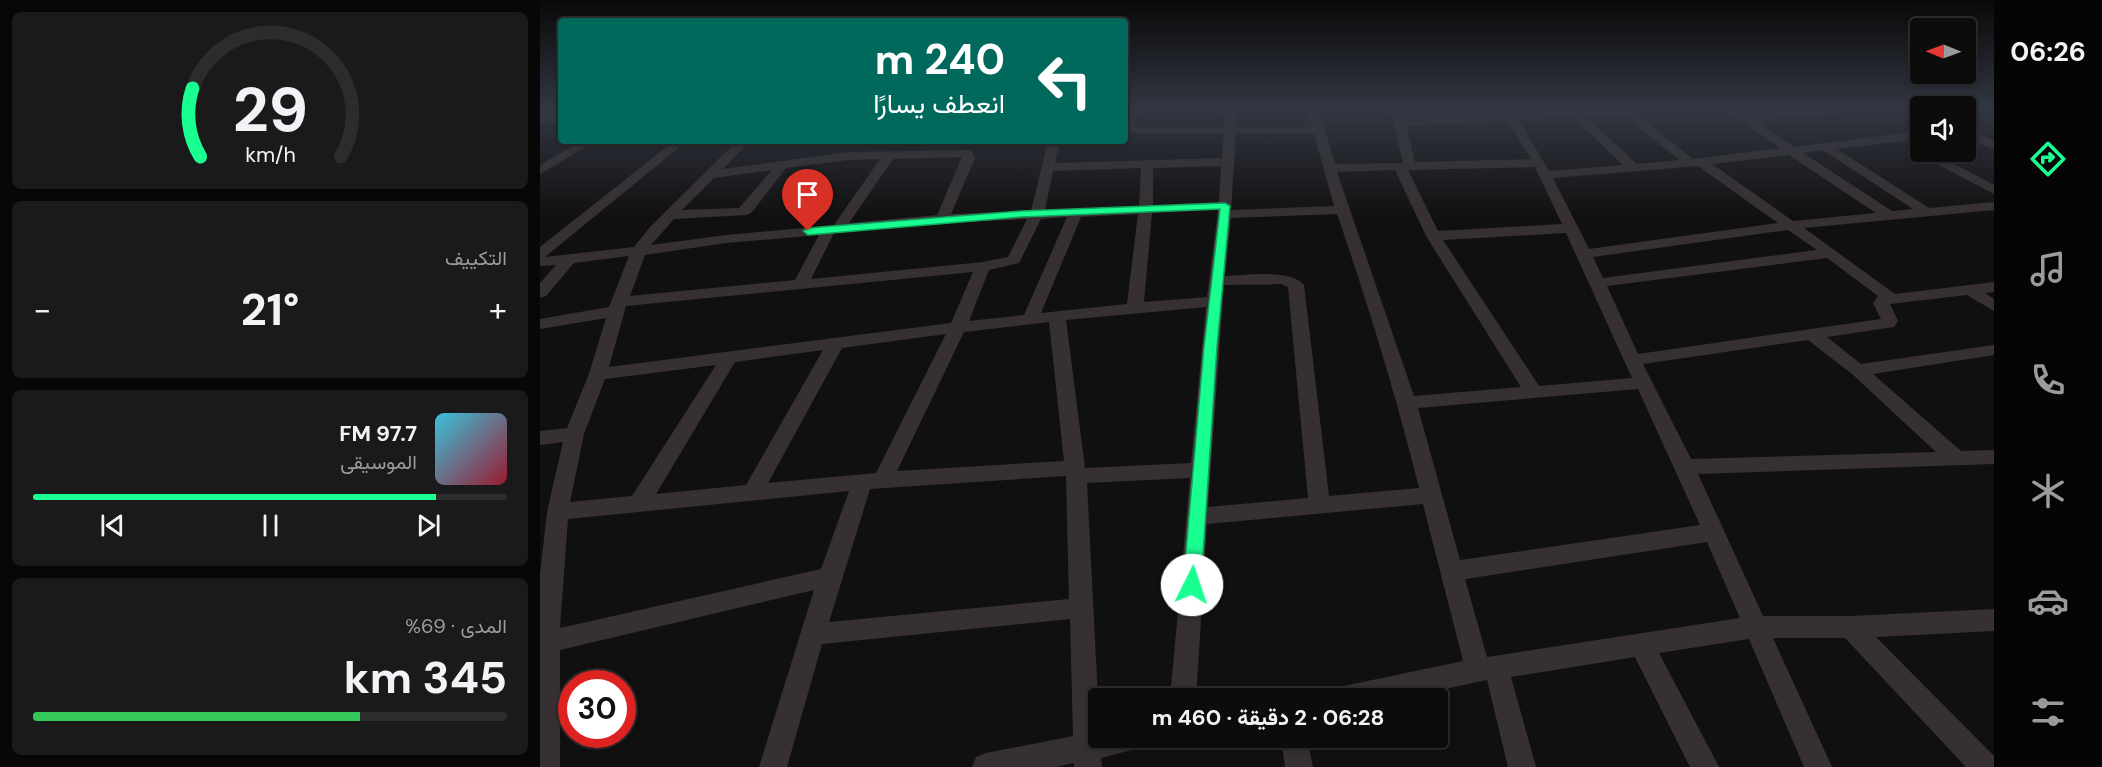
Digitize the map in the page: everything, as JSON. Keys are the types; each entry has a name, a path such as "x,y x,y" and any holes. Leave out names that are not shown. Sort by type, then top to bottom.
{"street":[{"path":"540,170 582,146"},
{"path":"540,254 675,146"},
{"path":"546,767 545,630 558,512 574,434 598,374 618,307 639,251 670,215 739,146"},
{"path":"930,154 936,146"},
{"path":"540,324 618,307 800,285 982,267 1014,260 1037,213 1053,146"},
{"path":"1184,688 1217,281 1225,210 1227,146"},
{"path":"1323,146 1342,210 1370,287 1407,403 1452,571 1522,767"},
{"path":"1402,146 1405,167 1433,236 1533,391"},
{"path":"1528,146 1598,283 1632,360 1685,467 1818,767"},
{"path":"1610,146 1634,168"},
{"path":"1672,146 1791,225 1892,299"},
{"path":"1787,146 1888,214"},
{"path":"1331,168 1634,168 1836,146"},
{"path":"1826,147 1926,212"},
{"path":"710,175 848,156 964,153 969,155 942,219"},
{"path":"800,285 834,229 889,155"},
{"path":"1049,167 1226,162"},
{"path":"1942,162 1994,190"},
{"path":"1135,307 1146,208 1147,165"},
{"path":"670,215 742,212 781,167"},
{"path":"1583,254 1791,225 1888,214 1994,206"},
{"path":"540,262 726,239 942,219 1146,208 1342,210"},
{"path":"1030,319 1076,213"},
{"path":"1433,236 1570,228"},
{"path":"1598,283 1830,254"},
{"path":"540,293 569,259"},
{"path":"773,767 830,577 872,481 958,327 982,267"},
{"path":"1217,281 1284,279 1296,285 1319,504"},
{"path":"1632,360 1888,323 1890,321 1881,303 1892,299 1994,287"},
{"path":"1970,290 1994,306"},
{"path":"598,374 958,327 1135,307 1216,301"},
{"path":"1057,316 1075,472 1088,758"},
{"path":"1813,335 1858,370 1955,457"},
{"path":"753,492 835,344"},
{"path":"1858,370 1994,350"},
{"path":"640,502 729,358"},
{"path":"1407,403 1643,383"},
{"path":"540,438 574,434"},
{"path":"1685,467 1994,457"},
{"path":"558,512 640,502 872,481 1075,472 1202,470"},
{"path":"1197,517 1430,495"},
{"path":"1452,571 1714,532"},
{"path":"545,630 830,577"},
{"path":"814,634 1080,608"},
{"path":"1393,688 1487,669 1755,627 1851,627 1994,620"},
{"path":"1851,627 1985,767 1994,765"},
{"path":"1641,644 1705,767"},
{"path":"986,767 1088,758 1111,748"},
{"path":"1296,748 1299,767"}],"route":[{"path":"808,231 1037,213 1225,206 1210,347 1192,585"}]}
